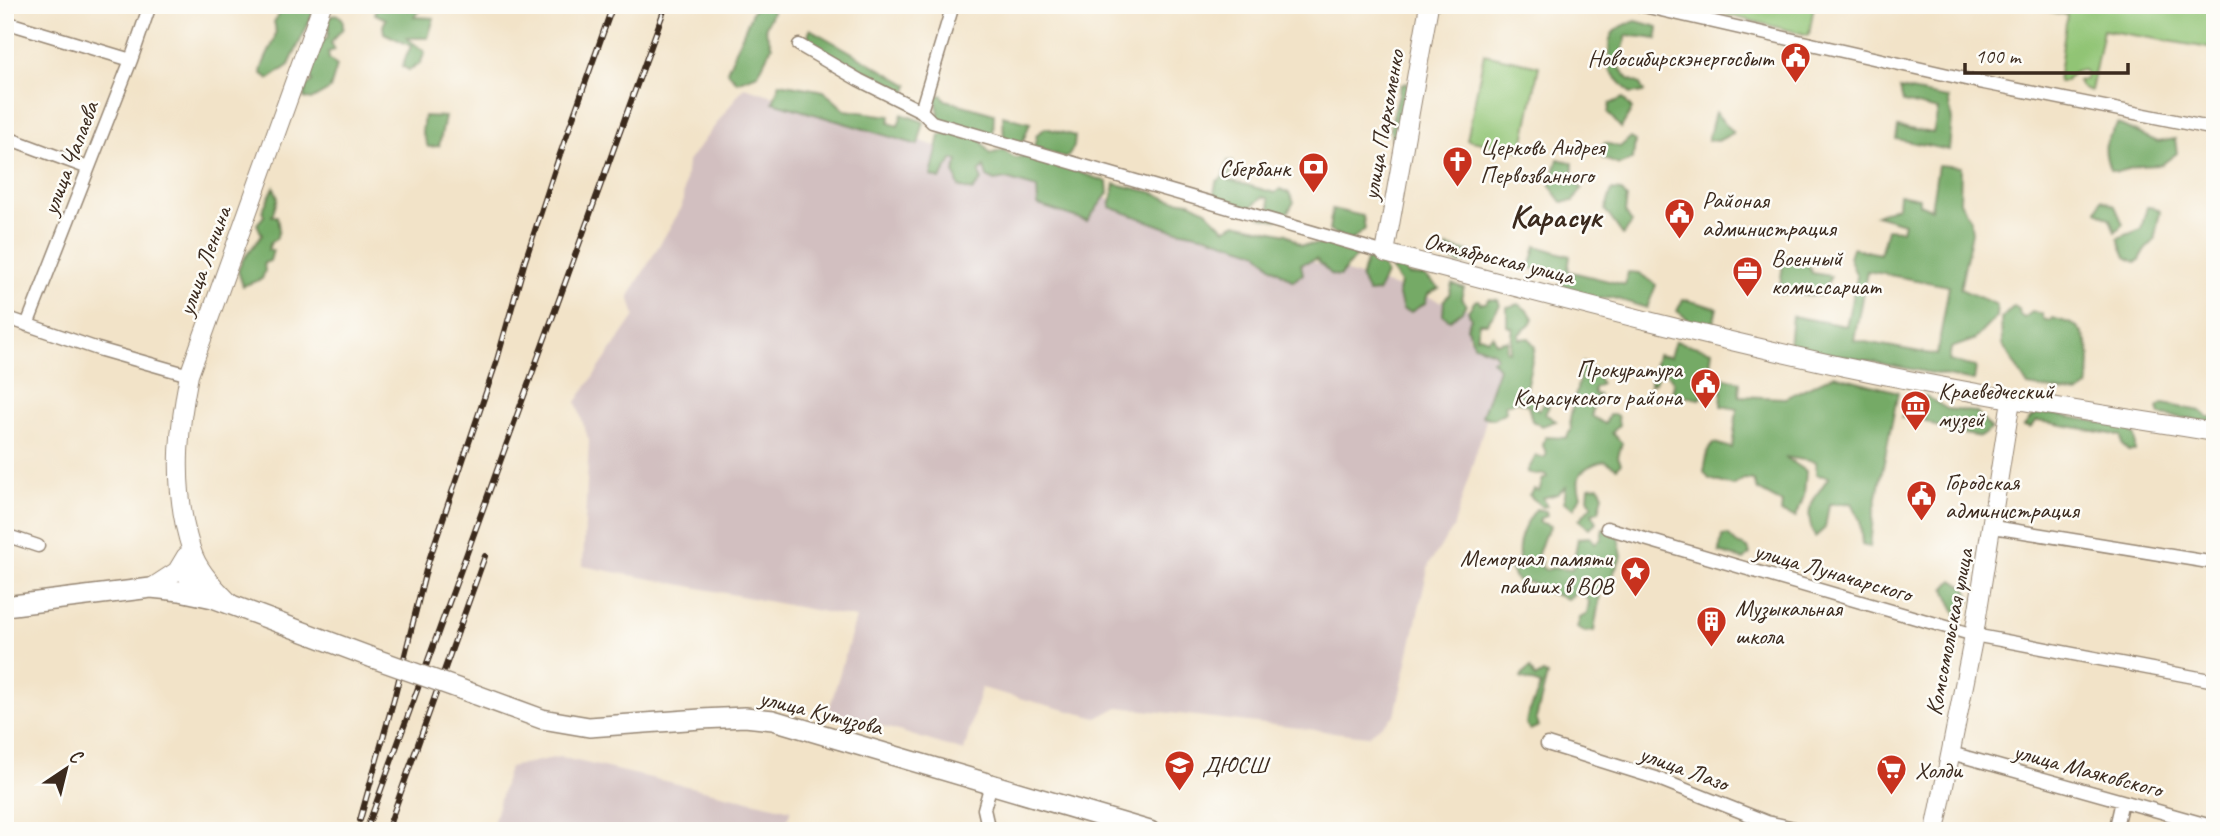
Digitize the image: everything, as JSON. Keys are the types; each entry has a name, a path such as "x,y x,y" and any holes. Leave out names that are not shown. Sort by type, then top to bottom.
{"main road":[{"name":"улица Кутузова","path":"5,606 151,588 187,588 542,719 589,727 746,717 772,720 1150,831"}],"street":[{"name":"улица Чапаева","path":"27,326 150,5"},
{"name":"улица Ленина","path":"187,588 198,578 190,563 178,472 179,426 189,375 322,5"},
{"path":"921,111 953,5"},
{"name":"улица Пархоменко","path":"1385,253 1429,5"},
{"path":"1639,5 1979,82 2215,129"},
{"path":"5,22 131,60"},
{"name":"Октябрьская улица","path":"799,45 859,80 921,111 932,122 1385,253 1729,341 1870,372 2011,400 2215,432"},
{"path":"5,137 88,168"},
{"path":"5,317 189,375"},
{"name":"Комсомольская улица","path":"1935,831 1974,635 2011,400"},
{"path":"1993,527 2215,563"},
{"name":"улица Луначарского","path":"1607,528 1974,635 2215,681"},
{"path":"5,534 38,546"},
{"path":"151,588 190,563"},
{"name":"улица Ленина","path":"190,563 232,604"},
{"name":"улица Лазо","path":"1546,744 1656,778 1767,822 1808,831"},
{"name":"улица Маяковского","path":"1951,753 2215,827"},
{"path":"989,831 984,809 991,783"},
{"path":"2115,831 2122,801"}],"shaded area":[{"path":"744,87 1477,312 1468,338 1507,352 1453,528 1429,564 1395,715 1368,736 1118,707 1097,718 981,688 964,751 829,710 856,618 583,566 589,441 576,402 635,316 629,296 682,207 687,163"},
{"path":"559,757 791,810 783,831 491,831 509,767"}],"green space":[{"path":"284,5 313,5 315,9 289,65 269,79 261,73 262,66 275,35 274,22"},
{"path":"376,5 402,5 401,7 408,9 425,6 414,17 434,18 428,38 407,38 425,52 420,64 409,70 402,66 411,46 384,33 386,19 375,14"},
{"path":"761,5 775,5 765,29 772,46 758,74 737,82 727,71 753,10"},
{"path":"1686,5 1814,5 1809,35"},
{"path":"2022,5 2215,5 2215,49 2103,30 2091,91 2081,87 2078,81 2086,79 2085,71 2075,71 2065,82 2058,82 2067,15"},
{"path":"336,14 342,18 343,27 331,43 335,50 328,52 329,59 337,66 330,89 311,100 304,98 306,86 312,82 308,77 321,41 327,39 330,18"},
{"path":"1636,21 1658,27 1657,39 1627,35 1618,66 1629,79 1640,84 1644,92 1631,94 1610,71 1609,44 1613,33"},
{"path":"810,29 909,85 906,96 807,41"},
{"path":"1484,54 1539,66 1522,151 1467,140"},
{"path":"780,83 824,91 845,110 890,116 889,123 898,126 902,114 924,122 918,145 773,102"},
{"path":"1407,83 1410,92 1398,114 1403,127 1397,140 1392,139 1390,128 1401,85"},
{"path":"1900,89 1948,98 1952,120 1949,150 1896,139 1898,127 1933,133 1938,110 1903,102"},
{"path":"942,95 945,100 994,114 993,136 933,119 939,113 935,96"},
{"path":"1623,98 1632,109 1621,128 1608,113 1610,104"},
{"path":"1715,112 1733,133 1718,141 1708,140"},
{"path":"424,116 445,117 439,146 428,147 422,132"},
{"path":"1003,116 1030,123 1021,146 1004,143"},
{"path":"2118,124 2158,142 2175,139 2177,153 2161,165 2139,166 2118,172 2110,170 2106,146"},
{"path":"1046,128 1075,136 1074,147 1066,158 1034,147 1037,134"},
{"path":"958,131 980,139 990,154 1003,150 1015,158 1029,155 1107,182 1108,193 1087,221 1038,205 1037,188 1006,179 995,181 987,177 984,167 979,173 982,180 972,191 959,187 954,172 958,161 953,159 940,179 931,176 940,135"},
{"path":"1630,138 1635,141 1633,159 1619,165 1602,158 1600,149 1605,143 1620,147"},
{"path":"1558,159 1573,163 1573,181 1582,188 1574,201 1562,202 1550,186"},
{"path":"1228,161 1233,162 1229,180 1275,193 1280,189 1289,193 1294,202 1288,212 1277,220 1261,217 1271,212 1268,198 1262,197 1251,208 1213,200 1216,182 1224,176"},
{"path":"1938,165 1961,167 1960,202 1970,219 1972,232 1960,289 1997,305 1996,317 1974,340 1951,348 1949,361 1976,367 1974,381 1789,346 1792,316 1846,326 1857,277 1849,257 1852,248 1880,254 1887,229 1902,230 1904,223 1876,215 1898,206 1899,194 1919,198 1919,204 1931,209","holes":["1867,271 1949,286 1937,355 1854,340"]},
{"path":"1115,184 1151,192 1168,199 1190,202 1206,210 1225,229 1236,223 1287,234 1301,245 1330,244 1352,249 1356,256 1340,276 1332,275 1316,259 1301,264 1303,274 1293,281 1271,266 1258,252 1207,236 1167,228 1110,207"},
{"path":"274,187 278,198 272,216 277,216 279,230 268,250 273,250 270,261 264,263 262,279 243,286 238,271 242,261 262,235 257,224 264,216 262,211"},
{"path":"1612,190 1621,191 1627,198 1625,212 1632,223 1623,235 1605,210"},
{"path":"2101,199 2115,206 2123,224 2115,232 2110,219 2097,211"},
{"path":"2152,206 2160,211 2154,241 2140,260 2135,262 2126,257 2118,238 2141,229 2147,207"},
{"path":"1332,209 1363,216 1365,229 1351,241 1329,231"},
{"path":"1536,246 1570,256 1568,271 1625,285 1628,272 1639,273 1656,285 1647,308 1611,297 1590,300 1562,285 1559,275 1530,268"},
{"path":"1447,247 1475,253 1478,261 1459,264 1447,258"},
{"path":"1784,256 1806,261 1812,273 1831,276 1821,296 1779,293"},
{"path":"1367,257 1380,258 1386,274 1378,292 1368,293 1361,279"},
{"path":"1401,267 1409,275 1425,276 1439,288 1428,294 1425,303 1411,312 1403,310 1398,292 1400,283 1391,270"},
{"path":"1452,284 1464,288 1461,298 1466,304 1462,311 1450,320 1443,315 1444,300 1449,295"},
{"path":"1488,299 1498,300 1500,305 1487,323 1479,323 1476,337 1488,339 1493,335 1496,343 1508,340 1506,350 1510,351 1513,328 1507,326 1507,307 1519,304 1533,318 1530,325 1519,334 1519,339 1529,338 1535,347 1524,397 1529,399 1531,396 1539,410 1543,404 1549,406 1545,414 1556,421 1542,426 1532,421 1528,405 1516,401 1505,405 1506,412 1493,419 1482,416 1499,368 1492,360 1497,357 1494,352 1474,345 1467,327 1471,318 1468,311 1475,301 1486,303"},
{"path":"1683,299 1717,308 1713,323 1692,322 1677,311"},
{"path":"2014,306 2024,318 2032,312 2042,314 2043,319 2051,321 2053,318 2067,322 2081,332 2090,355 2087,387 2078,394 2028,386 2002,344 2001,319"},
{"path":"1675,341 1712,351 1707,387 1700,399 1672,393 1674,382 1666,371 1659,374 1650,385 1657,355 1670,357"},
{"path":"1583,363 1590,369 1601,372 1598,376 1601,384 1594,388 1594,394 1599,395 1593,402 1592,416 1605,424 1609,415 1617,415 1619,425 1612,433 1622,443 1618,457 1621,463 1617,468 1605,461 1586,468 1578,482 1581,496 1574,508 1564,502 1566,487 1557,494 1543,498 1547,506 1542,507 1529,495 1534,489 1539,491 1543,479 1547,477 1545,474 1527,472 1536,456 1544,458 1547,454 1542,444 1546,437 1566,438 1571,430 1570,418"},
{"path":"1834,375 1898,392 1873,517 1870,547 1862,544 1860,520 1851,503 1829,504 1825,528 1815,537 1809,512 1814,499 1829,477 1816,475 1816,462 1785,457 1806,471 1804,496 1796,517 1781,513 1782,503 1758,490 1753,480 1744,479 1733,486 1709,479 1704,472 1708,450 1714,443 1732,448 1737,409 1721,406 1723,377 1740,382 1739,396 1785,398"},
{"path":"1926,396 1947,409 1976,412 1991,429 1980,437 1947,431 1918,417 1901,418 1909,398"},
{"path":"2163,404 2201,411 2208,417 2215,417 2215,425 2160,415 2158,408"},
{"path":"2041,412 2126,427 2135,436 2135,451 2128,451 2122,445 2121,436 2037,421 2030,428 2024,426"},
{"path":"1599,486 1603,495 1599,511 1592,513 1597,522 1589,528 1579,520 1592,505 1588,498 1589,487"},
{"path":"1536,509 1546,511 1547,516 1540,518 1539,522 1551,526 1537,557 1542,563 1540,566 1546,570 1572,570 1578,538 1590,537 1595,543 1601,539 1603,528 1618,536 1622,556 1611,578 1602,583 1594,631 1585,632 1577,628 1580,618 1587,614 1589,602 1585,596 1584,585 1568,599 1547,592 1538,585 1516,580 1509,566 1519,559 1522,533"},
{"path":"1728,535 1737,544 1748,548 1750,554 1744,560 1719,552 1722,536"},
{"path":"1953,580 1967,589 1971,600 1957,616 1945,589"},
{"path":"1530,668 1535,678 1543,673 1547,675 1536,719 1539,726 1530,730 1526,724 1527,717 1541,685 1521,678"}],"railway":[{"path":"360,820 427,566 497,360 525,261 559,157 613,5"},
{"path":"366,831 666,5"},
{"path":"387,831 485,556"}],"place":[{"name":"Новосибирскэнергосбыт","path":"1796,85"},
{"name":"Церковь Андрея Первозванного","path":"1457,188"},
{"name":"Сбербанк","path":"1313,195"},
{"name":"Районая администрация","path":"1679,241"},
{"name":"Военный комиссариат","path":"1748,299"},
{"name":"Прокуратура Карасукского района","path":"1705,410"},
{"name":"Краеведческий музей","path":"1915,432"},
{"name":"Городская администрация","path":"1922,523"},
{"name":"Мемориал памяти павших в ВОВ","path":"1635,599"},
{"name":"Музыкальная школа","path":"1712,649"},
{"name":"ДЮСШ","path":"1179,792"},
{"name":"Холди","path":"1892,797"}],"district":[{"name":"Карасук","path":"1556,216"}]}
